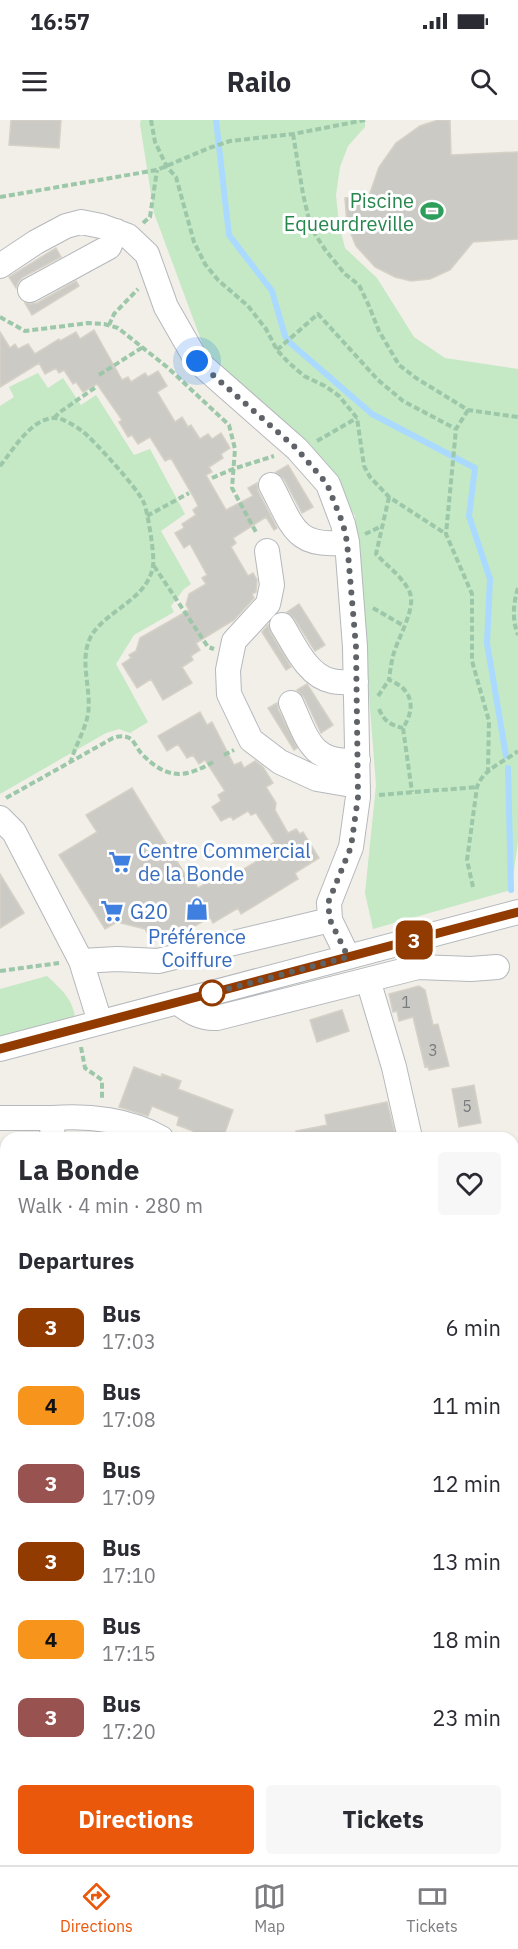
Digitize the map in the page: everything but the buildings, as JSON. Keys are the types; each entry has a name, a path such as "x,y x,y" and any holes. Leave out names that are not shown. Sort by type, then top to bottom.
{"street":[{"path":"3,261 66,226 81,222 122,234 147,254 166,307 197,361 297,449 327,484 343,524 347,542 356,647 358,791 351,847 328,903 330,920 348,957"},
{"path":"64,262 122,234"},
{"path":"30,290 109,247 122,234"},
{"path":"271,485 290,521 304,538 314,543 347,542"},
{"path":"298,516 312,533 334,535 347,542"},
{"path":"267,551 272,585 268,604 234,641 228,670 229,694 252,740 280,762 316,779 358,791"},
{"path":"282,625 315,674 332,681 356,682"},
{"path":"313,653 320,664 333,673 356,682"},
{"path":"291,703 313,748 327,759 345,762 358,760"},
{"path":"317,735 323,744 347,752 358,760"},
{"path":"1,810 81,961 100,1023"},
{"path":"0,1049 518,912"},
{"path":"81,961 137,959 158,961 330,920"},
{"path":"177,1002 197,1016 208,1019 418,967 471,969 496,967"},
{"path":"368,980 394,1067 409,1132"},
{"path":"0,1118 52,1128 68,1117 101,1129 150,1132"}],"path":[{"path":"151,120 155,142 167,167 176,177 194,242 205,264 218,280 254,313 277,350 288,362 304,375 339,396 357,418 364,466 370,477 389,497 446,534"},
{"path":"0,197 157,170 230,141 293,134 365,120"},
{"path":"293,134 311,228 339,266 359,285 379,331 399,365 468,410 518,417"},
{"path":"122,234 150,217 157,170"},
{"path":"109,325 114,314 129,297 145,281 155,277"},
{"path":"277,350 318,314 378,380 403,401 456,429"},
{"path":"0,317 25,331 88,323 109,325 118,328 167,367 229,425 235,449 232,488 267,551"},
{"path":"99,375 142,347"},
{"path":"0,466 29,431 40,423 54,418 96,387"},
{"path":"468,410 456,429 446,534 472,594 472,661 489,721 488,770"},
{"path":"54,418 67,422 83,432 136,488 144,502 154,566 208,647 232,653"},
{"path":"147,516 189,493"},
{"path":"371,560 376,555 389,497"},
{"path":"376,555 409,591 411,599 393,656 389,680 378,694 377,705 383,719 392,726 403,728"},
{"path":"71,760 88,715 89,690 85,655 88,645 93,634 104,621 139,593 154,566"},
{"path":"518,588 513,608 518,635"},
{"path":"366,602 404,626"},
{"path":"389,680 405,688 409,696 411,709 403,728 412,792"},
{"path":"1,810 71,760 112,738 121,736 130,739 153,766 164,771 183,775 213,762"},
{"path":"473,887 467,860 477,787 488,770 518,751"},
{"path":"358,791 412,792 477,787"},
{"path":"0,971 81,961"},
{"path":"85,1068 102,1080 101,1129"}],"green space":[{"path":"141,120 365,120 365,127 348,146 340,167 336,195 339,224 345,248 377,278 414,337 445,358 518,369 518,842 511,890 373,929 365,893 376,785 355,516 315,450 207,356 154,213"},
{"path":"38,373 48,388 63,378 81,405 96,395 134,455 150,449 185,514 161,531 191,584 184,589 171,606 174,612 134,635 116,664 148,722 130,733 119,729 106,733 0,794 0,406 14,397 9,387"},
{"path":"47,976 69,1000 75,1018 0,1038 0,989"}],"waterway":[{"path":"216,120 229,235 272,291 288,341 372,414 475,468 469,516 490,579 487,643 506,756"},
{"path":"508,768 511,890"}],"bus line":[{"name":"3","path":"0,1049 518,912"}],"place":[{"name":"Piscine Equeurdreville","path":"432,211"},
{"name":"Centre Commercial de la Bonde","path":"120,862"},
{"name":"Préférence Coiffure","path":"197,909"},
{"name":"G20","path":"112,911"}],"route":[{"path":"197,361 297,449 327,484 343,524 347,542 356,647 358,797 351,847 328,903 330,920 348,957 212,993"}]}
